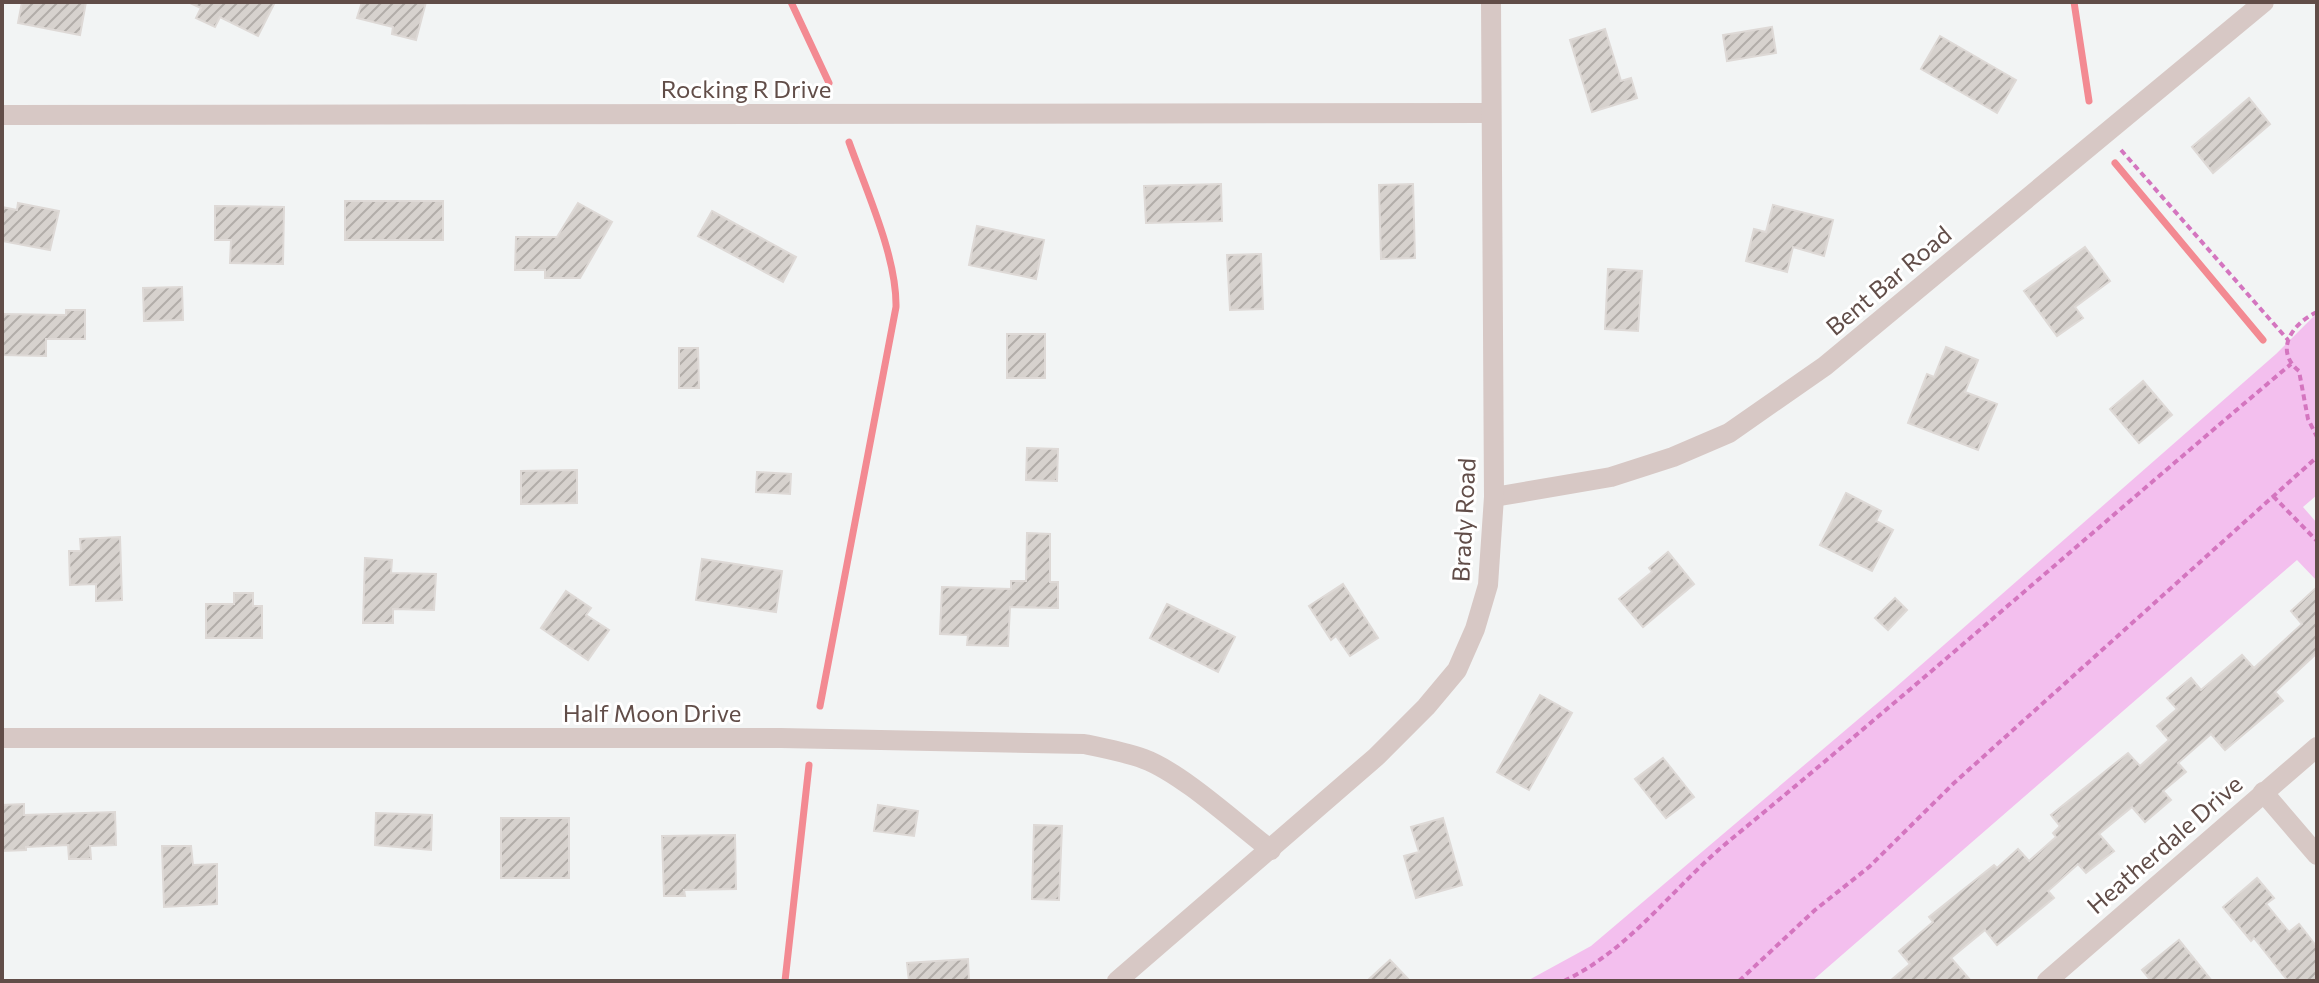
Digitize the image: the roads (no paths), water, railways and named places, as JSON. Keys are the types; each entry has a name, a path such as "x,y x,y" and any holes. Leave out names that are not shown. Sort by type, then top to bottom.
{"street":[{"name":"Brady Road","path":"1117,981 1376,757 1426,707 1457,670 1475,629 1488,585 1494,497 1491,2"},
{"name":"Bent Bar Road","path":"1494,497 1611,477 1673,457 1729,433 1825,366 2264,2"},
{"name":"Rocking R Drive","path":"2,115 1490,113"},
{"name":"Half Moon Drive","path":"2,738 781,738 1084,744 1147,760 1174,775 1271,850"},
{"name":"Heatherdale Drive","path":"2047,981 2068,974 2263,792 2317,747"},
{"path":"2263,792 2317,855"}],"waterway":[{"path":"791,2 829,83"},
{"path":"2074,2 2089,101"},
{"path":"820,706 896,307 886,245 849,142"},
{"path":"2115,163 2263,340"},
{"path":"785,981 809,765"}]}
